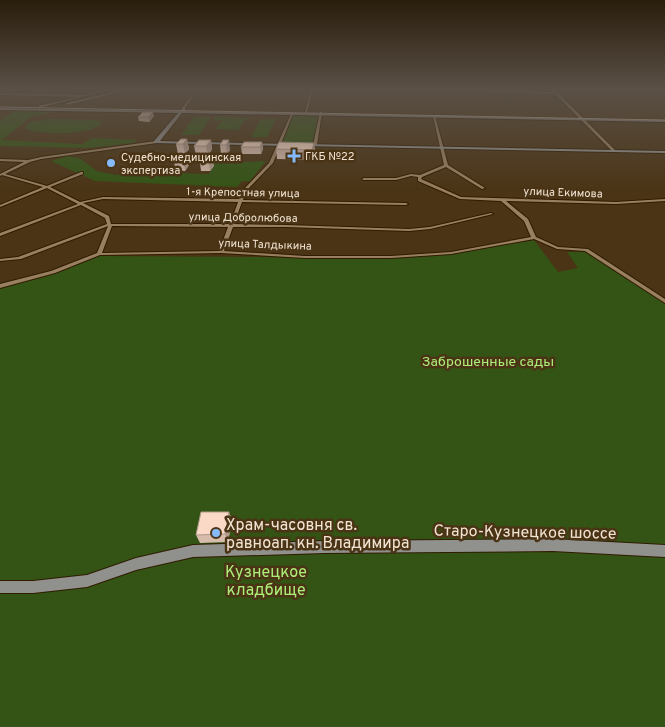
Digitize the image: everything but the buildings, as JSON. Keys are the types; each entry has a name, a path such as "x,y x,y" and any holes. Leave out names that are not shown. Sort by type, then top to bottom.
{"main road":[{"path":"156,142 172,123"},
{"path":"156,142 665,152"},
{"name":"Старо-Кузнецкое шоссе","path":"0,587 33,587 87,581 136,564 193,551 543,545 665,551"}],"street":[{"path":"222,252 234,225 245,190 271,163 288,123"},
{"path":"315,145 319,123"},
{"path":"436,123 446,166 483,188"},
{"path":"587,123 614,151"},
{"path":"0,160 29,161 79,151 156,142"},
{"path":"1,175 29,161"},
{"path":"364,179 396,179 412,175 420,176 446,166"},
{"path":"0,206 82,173"},
{"path":"1,175 47,187 107,216 110,226 100,254"},
{"name":"улица Екимова","path":"420,176 420,180 427,185 460,198 616,203 665,200"},
{"name":"1-я Крепостная улица","path":"0,235 80,203 103,198 406,204"},
{"path":"502,199 526,220 534,238 557,248 586,250 665,301"},
{"name":"улица Добролюбова","path":"0,260 19,258 101,226 234,225 408,230 430,228 491,214"},
{"name":"улица Талдыкина","path":"0,286 53,272 100,254 222,252 305,256 391,257 451,253 534,238"}],"green space":[{"path":"0,123 23,123 2,140 82,144 92,138 138,140 134,143 88,148 0,146"},
{"path":"29,123 101,123 89,130 65,133 40,132 24,128"},
{"path":"190,123 207,123 199,135 181,135"},
{"path":"220,123 243,123 238,130 215,129"},
{"path":"259,123 274,123 267,137 251,137"},
{"path":"288,123 318,123 314,144 280,144"},
{"path":"68,156 81,159 97,171 116,175 143,172 209,174 214,163 266,161 250,181 242,181 237,187 95,181 51,161"},
{"path":"534,240 558,272 578,268 567,252 585,252 665,304 665,727 0,727 0,284 40,278 98,256 384,258 459,252"}],"place":[{"name":"ГКБ №22","path":"294,156"},
{"name":"Судебно-медицинская экспертиза","path":"111,163"},
{"name":"Храм-часовня св. равноап. кн. Владимира","path":"216,533"}],"park label":[{"name":"Заброшенные сады","path":"488,361"},
{"name":"Кузнецкое кладбище","path":"266,580"}]}
